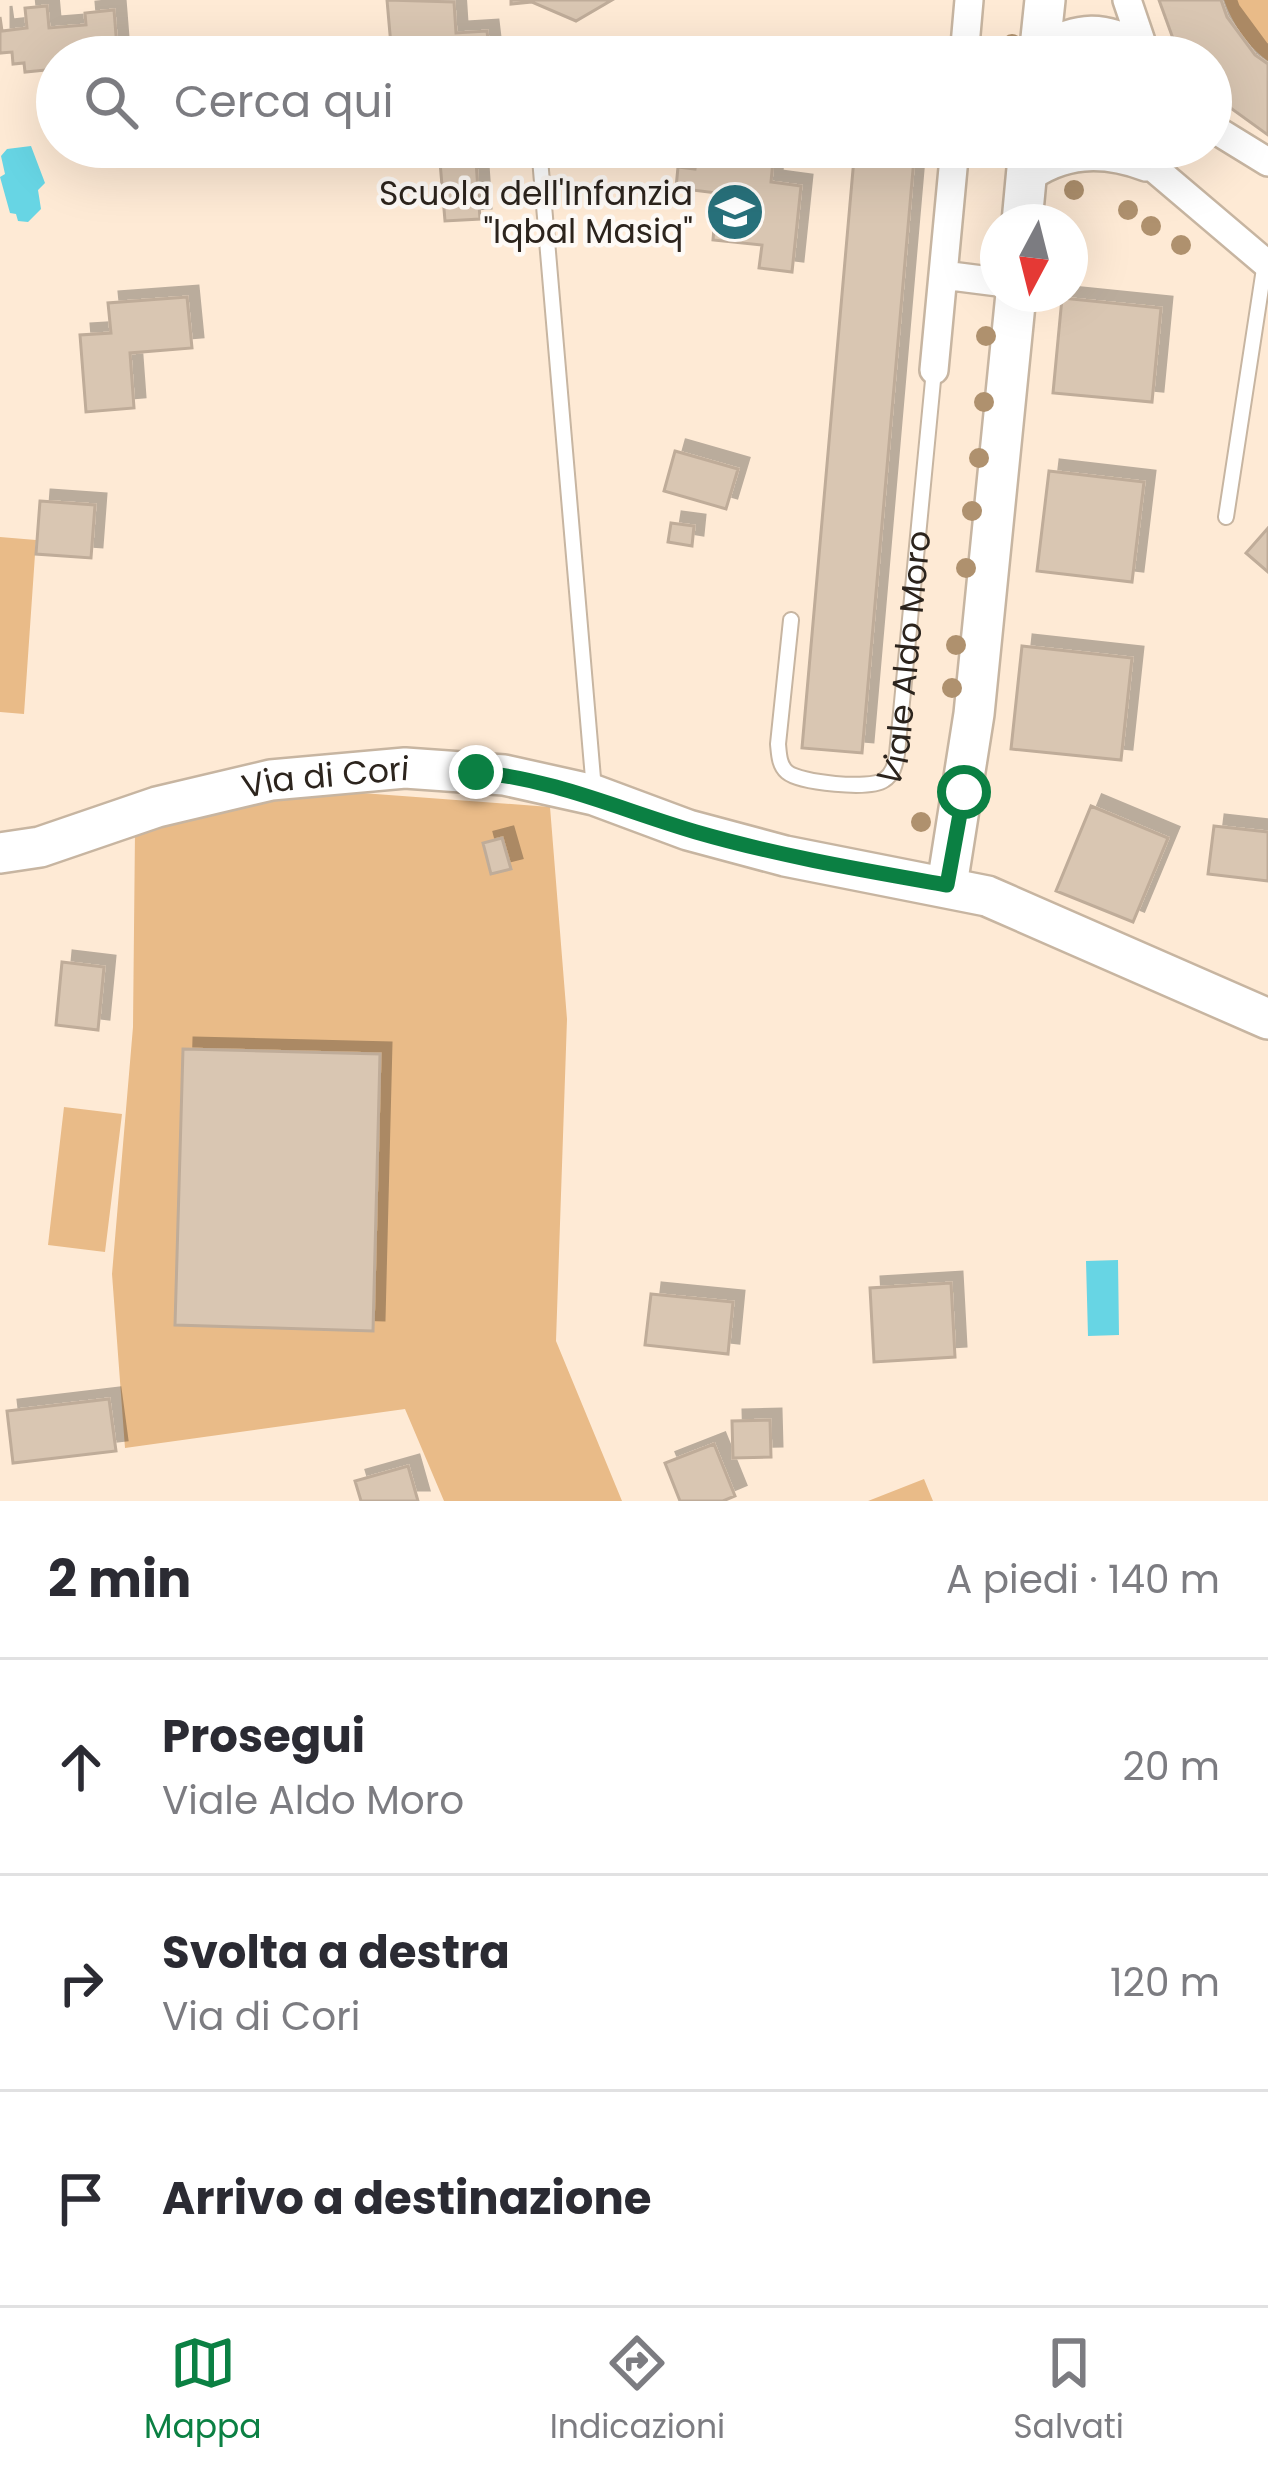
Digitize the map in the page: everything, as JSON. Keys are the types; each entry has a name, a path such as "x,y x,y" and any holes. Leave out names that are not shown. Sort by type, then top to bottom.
{"main road":[{"path":"1042,36 1046,0"},
{"path":"1024,204 1027,168"},
{"path":"947,885 974,715 1014,312"},
{"name":"Via di Cori","path":"0,854 40,847 142,811 232,787 365,769 490,773 594,795 746,846 947,885 1030,911 1268,1018"}],"street":[{"path":"966,36 969,0"},
{"path":"1127,0 1139,36"},
{"path":"1061,36 1090,28 1119,36"},
{"path":"1232,140 1268,162"},
{"name":"Viale Aldo Moro","path":"934,370 953,168"},
{"path":"1147,168 1155,171"},
{"path":"1152,168 1266,264"},
{"path":"943,275 980,280"}],"lane":[{"path":"541,168 594,795"},
{"path":"1226,518 1266,264"},
{"name":"Viale Aldo Moro","path":"791,620 780,762 800,778 863,786 881,783 892,771 897,754 934,370"}],"shaded area":[{"path":"1224,0 1268,0 1268,61 1242,34"},
{"path":"0,537 36,540 24,714 0,712"},
{"path":"335,791 550,807 567,1019 556,1341 622,1501 444,1501 405,1409 125,1448 112,1274 133,1027 135,832 245,797"},
{"path":"64,1107 122,1114 105,1252 48,1245"},
{"path":"924,1479 933,1501 868,1501"}],"water":[{"path":"31,146 45,183 38,190 41,209 28,222 10,213 0,177 5,174 1,156 7,149"},
{"path":"1118,1260 1119,1335 1088,1336 1086,1261"}],"building":[{"path":"387,0 454,2 456,33 487,31 488,36 390,36"},
{"path":"511,0 612,0 576,21 532,2 511,4"},
{"path":"1159,0 1221,0 1227,17 1255,55 1268,64 1268,135 1232,109 1232,36 1172,36"},
{"path":"47,6 49,28 86,25 85,13 114,10 116,36 36,36 36,71 25,72 24,63 13,64 12,52 0,53 0,17 2,31 27,28 25,8"},
{"path":"441,168 476,168 480,219 445,221"},
{"path":"678,168 772,168 771,182 801,186 792,272 759,268 762,245 713,240 717,193 676,188"},
{"path":"853,168 913,168 862,753 802,748"},
{"path":"187,297 192,348 130,353 134,408 86,412 80,335 111,333 108,303"},
{"path":"1088,301 1161,308 1152,402 1053,393 1061,312 1088,312"},
{"path":"675,451 738,469 726,509 664,491"},
{"path":"1049,471 1144,482 1132,582 1037,571"},
{"path":"40,501 95,505 91,558 36,554"},
{"path":"671,523 694,526 692,546 668,542"},
{"path":"1268,528 1268,572 1246,553"},
{"path":"1022,646 1132,658 1121,760 1011,749"},
{"path":"1091,806 1168,838 1133,922 1056,891"},
{"path":"1214,826 1268,832 1268,881 1208,874"},
{"path":"502,838 511,869 491,874 483,843"},
{"path":"62,962 104,967 98,1030 56,1025"},
{"path":"183,1049 380,1054 373,1331 175,1325"},
{"path":"951,1283 955,1357 874,1362 870,1288"},
{"path":"651,1294 733,1302 728,1354 645,1345"},
{"path":"109,1399 116,1451 13,1463 7,1411"},
{"path":"770,1420 771,1457 733,1458 732,1421"},
{"path":"714,1444 735,1496 723,1501 680,1501 665,1463"},
{"path":"408,1466 418,1501 361,1501 355,1481"}],"place":[{"name":"Scuola dell'Infanzia \"Iqbal Masiq\"","path":"735,212"}],"route":[{"path":"476,772 594,795 688,830 785,856 947,885 964,792"}]}
